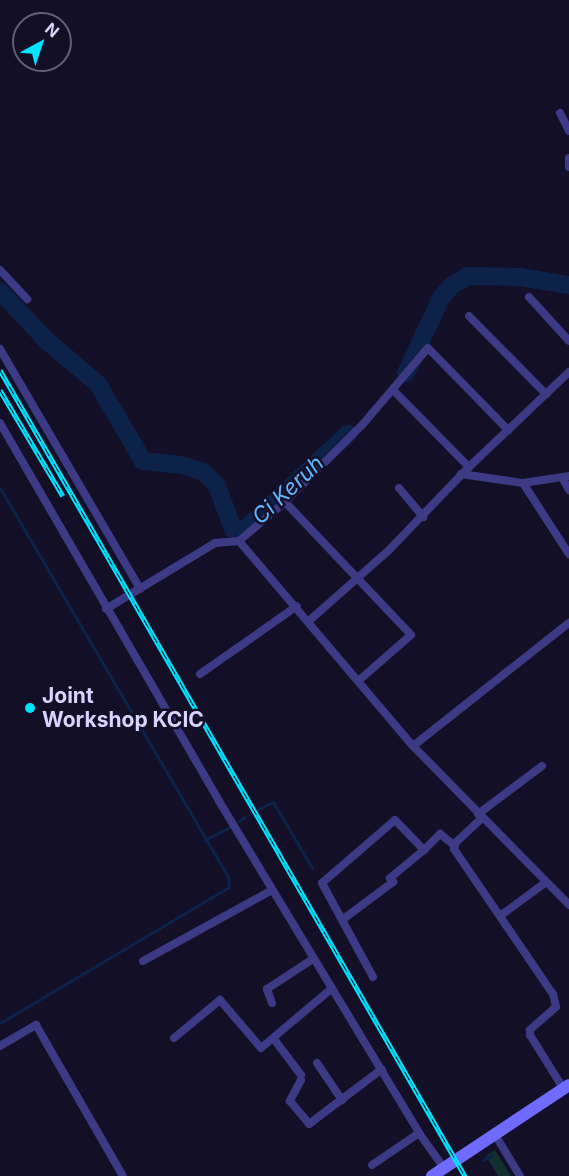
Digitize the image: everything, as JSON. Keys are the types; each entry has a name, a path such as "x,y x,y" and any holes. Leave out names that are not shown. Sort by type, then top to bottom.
{"main road":[{"path":"432,1176 566,1086"}],"street":[{"path":"560,113 569,131"},
{"path":"569,158 569,167"},
{"path":"0,270 27,298"},
{"path":"529,297 569,341"},
{"path":"469,316 546,394"},
{"path":"106,609 214,543 239,542 285,502 394,391 428,348 508,430"},
{"path":"0,349 140,590"},
{"path":"310,620 423,517 468,467 569,372"},
{"path":"394,391 468,467"},
{"path":"0,423 106,609 313,959 419,1133 444,1168"},
{"path":"461,474 523,483 566,477 569,490"},
{"path":"523,483 569,554"},
{"path":"399,488 423,517"},
{"path":"285,502 411,635 358,681"},
{"path":"239,542 310,620 413,746 569,905"},
{"path":"200,674 297,606"},
{"path":"413,746 569,623"},
{"path":"454,845 480,816 542,766"},
{"path":"373,977 322,883 395,820 424,850"},
{"path":"342,920 393,882 390,878 440,834 454,845 553,994 556,1007 531,1030 530,1035 566,1086"},
{"path":"500,916 545,883"},
{"path":"143,961 272,890"},
{"path":"272,1004 267,989 313,959"},
{"path":"174,1038 218,1000 259,1047 274,1039 332,989"},
{"path":"0,1046 36,1025 123,1176"},
{"path":"274,1039 301,1077 290,1099 306,1122 314,1122 382,1069"},
{"path":"317,1063 342,1100"},
{"path":"372,1165 419,1133"},
{"path":"494,1133 520,1176"}],"green space":[{"path":"495,1150 511,1176 498,1176 486,1156"}],"waterway":[{"name":"Ci Keruh","path":"406,373 441,298 452,285 468,276 520,277 569,285"},
{"name":"Ci Keruh","path":"0,291 47,341 98,384 143,461 181,465 204,472 217,486 233,529 244,530 348,434"},
{"path":"0,488 228,877 229,887 0,1023"},
{"path":"258,809 273,802 312,868"},
{"path":"239,821 245,817"},
{"path":"205,840 229,827"},
{"path":"483,1160 492,1155"}],"railway":[{"path":"0,370 465,1176"},
{"path":"0,390 63,496"}],"place":[{"name":"Joint Workshop KCIC","path":"30,708"}]}
